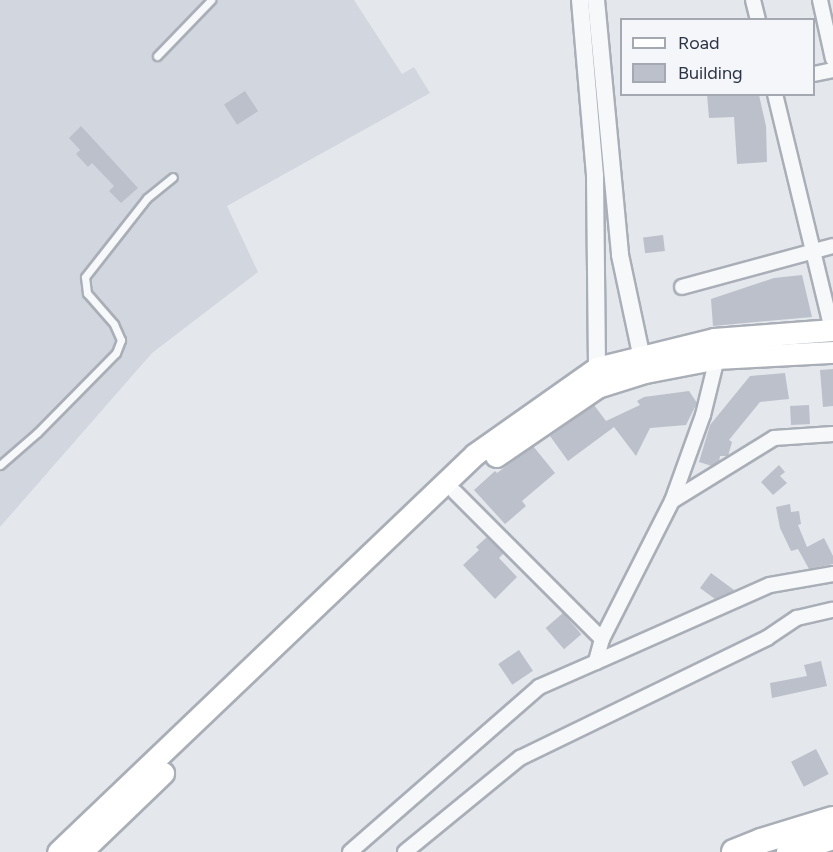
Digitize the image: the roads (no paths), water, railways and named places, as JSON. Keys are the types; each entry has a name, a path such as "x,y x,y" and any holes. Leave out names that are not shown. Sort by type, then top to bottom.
{"highway":[{"path":"734,852 833,819"},
{"path":"789,852 833,837"}],"main road":[{"path":"72,850 476,454 597,377 643,364 715,349 832,330"},
{"path":"715,349 833,352"},
{"path":"72,850 482,466 597,377"}],"street":[{"path":"580,0 595,176 597,377"},
{"path":"596,0 620,255 643,364"},
{"path":"753,0 758,18"},
{"path":"820,0 833,59"},
{"path":"815,74 833,70"},
{"path":"775,96 832,330"},
{"path":"682,287 833,246"},
{"path":"596,662 602,639 672,501 703,415 715,349"},
{"path":"672,501 774,438 833,434"},
{"path":"455,492 602,639"},
{"path":"350,852 539,687 770,585 833,574"},
{"path":"405,852 520,758 767,638 797,618 833,610"}],"lane":[{"path":"157,56 211,0"},
{"path":"0,465 37,433 116,353 121,340 114,324 87,293 85,277 147,198 173,177"}]}
